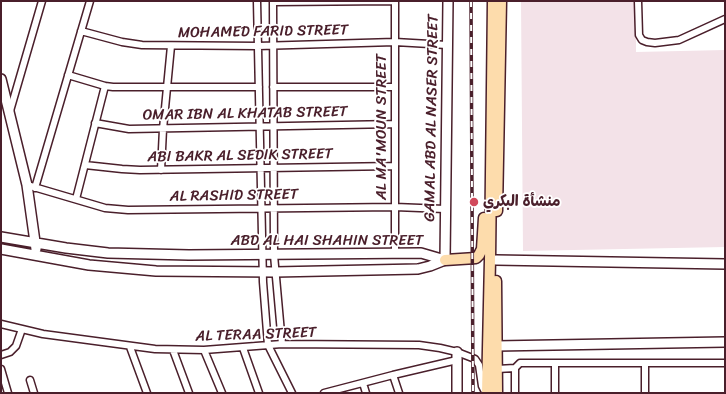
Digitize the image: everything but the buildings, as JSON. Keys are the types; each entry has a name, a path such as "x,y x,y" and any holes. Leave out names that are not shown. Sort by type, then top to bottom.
{"main road":[{"path":"490,392 492,1"},
{"path":"490,392 496,369 496,260 501,1"},
{"path":"446,260 476,258 479,255 482,249 485,210 487,206 490,205"}],"street":[{"path":"10,112 42,1"},
{"path":"31,186 68,76 90,1"},
{"path":"257,1 262,272 268,345 292,393"},
{"path":"282,344 274,254 273,2 394,1"},
{"name":"AL MA'MOUN STREET","path":"394,1 395,254"},
{"name":"GAMAL ABD AL NASER STREET","path":"446,260 445,209 448,1"},
{"path":"638,1 639,36 642,40 647,42 655,43 679,40 725,19"},
{"name":"MOHAMED FARID STREET","path":"81,31 132,44 171,46 258,46 395,42 447,45"},
{"path":"161,170 166,87 171,46"},
{"path":"68,76 105,86 259,87"},
{"path":"1,79 31,186 36,256"},
{"path":"76,200 105,86"},
{"path":"273,87 395,87"},
{"name":"OMAR IBN AL KHATAB STREET","path":"95,123 129,129 395,124"},
{"name":"ABI BAKR AL SEDIK STREET","path":"85,164 122,169 161,170 395,166"},
{"name":"AL RASHID STREET","path":"31,186 105,208 128,210 395,207 445,209"},
{"name":"ABD AL HAI SHAHIN STREET","path":"1,237 66,248 108,253 421,253 446,260"},
{"name":"ABD AL HAI SHAHIN STREET","path":"1,249 89,265 156,271 275,272 418,269 446,260"},
{"path":"496,260 725,264"},
{"name":"AL TERAA STREET","path":"1,324 42,334 130,347 173,350 243,348 282,344 419,345 440,348 457,356 472,357 479,365 484,390 490,392"},
{"path":"1,355 10,352 16,346 22,328"},
{"path":"496,346 725,342"},
{"path":"130,347 147,393"},
{"path":"243,348 259,393"},
{"path":"173,350 189,393"},
{"path":"204,350 222,393"},
{"path":"324,393 334,392 457,356 457,393"},
{"path":"496,369 515,368 520,363 725,363"},
{"path":"555,363 555,393"},
{"path":"645,363 645,393"},
{"path":"515,368 516,393"},
{"path":"1,369 8,393"},
{"path":"393,375 398,393"},
{"path":"30,380 34,393"},
{"path":"363,383 366,393"}],"shaded area":[{"path":"521,1 636,1 636,52 725,50 725,247 523,251"}],"railway":[{"path":"471,1 473,393"}],"place":[{"name":"منشأة البكري","path":"474,202"}]}
